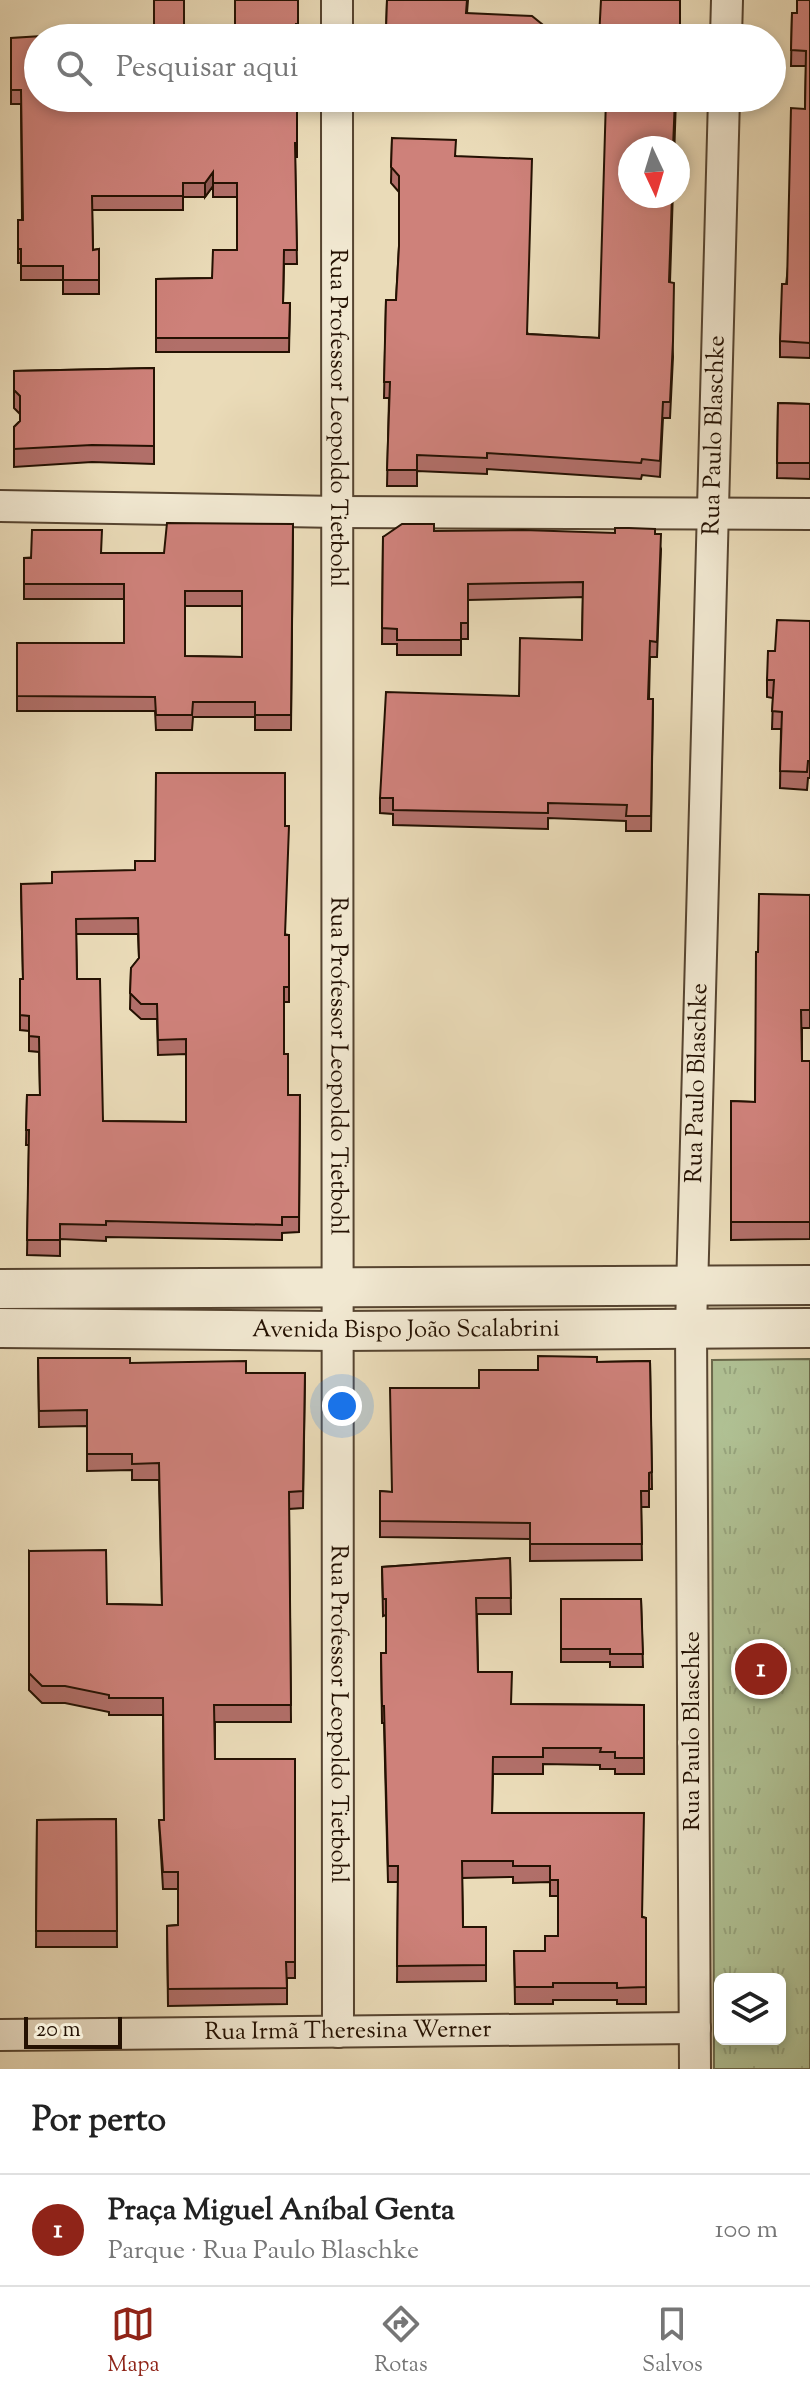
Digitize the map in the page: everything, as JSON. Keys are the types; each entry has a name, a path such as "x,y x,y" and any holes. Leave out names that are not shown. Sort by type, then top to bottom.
{"street":[{"path":"337,0 337,24"},
{"path":"726,24 727,0"},
{"name":"Rua Professor Leopoldo Tietbohl","path":"337,112 338,2032"},
{"name":"Rua Paulo Blaschke","path":"695,2069 691,1328 724,112"},
{"path":"0,506 339,512 810,514"},
{"name":"Avenida Bispo João Scalabrini","path":"0,1289 810,1285"},
{"name":"Avenida Bispo João Scalabrini","path":"0,1328 337,1331 810,1328"},
{"name":"Rua Irmã Theresina Werner","path":"0,2035 695,2028"}],"green space":[{"path":"810,1359 810,2069 714,2069 712,1360"}],"building":[{"path":"154,0 184,0 184,24 154,24"},
{"path":"235,0 298,0 298,24 235,24"},
{"path":"387,0 467,0 466,13 532,16 542,24 386,24"},
{"path":"601,0 680,0 680,24 600,24"},
{"path":"797,0 810,0 810,343 780,341 782,284 787,284 791,108 805,109 806,51 791,50 792,13 797,13"},
{"path":"24,37 24,112 297,112 297,250 284,250 283,303 290,303 289,338 156,338 156,279 212,278 213,250 237,250 237,183 213,183 213,172 205,183 183,183 183,196 92,196 93,250 99,249 99,280 63,280 63,266 21,266 18,220 23,220 21,90 11,90 11,38"},
{"path":"606,112 674,112 673,136 618,136 618,208 672,208 669,282 674,283 670,402 663,402 660,461 642,459 641,463 487,453 487,458 417,455 417,470 387,470 390,382 384,382 386,300 396,300 399,246 399,176 391,167 392,138 456,140 455,156 532,159 527,334 599,338"},
{"path":"154,368 154,446 14,449 14,427 20,421 20,396 14,390 14,371"},
{"path":"778,403 810,404 810,463 777,463"},
{"path":"167,523 293,524 291,715 255,715 255,702 193,702 192,715 156,715 155,697 17,696 17,643 124,643 124,584 24,584 24,558 31,558 32,530 102,530 101,553 164,553","holes":["185,591 242,591 242,657 185,656"]},
{"path":"402,524 434,524 434,531 615,533 615,528 629,528 655,529 655,534 661,534 657,642 650,641 648,699 653,699 651,816 626,816 627,805 548,803 548,813 393,810 393,798 380,798 386,692 519,696 520,638 582,640 583,582 468,584 468,623 461,623 461,640 397,640 397,629 382,628 383,537"},
{"path":"777,620 810,621 810,761 807,772 780,771 782,712 772,711 774,680 767,680 768,651 775,651"},
{"path":"156,773 285,773 285,826 289,826 285,935 289,935 289,987 284,987 284,1054 288,1054 288,1095 300,1095 299,1217 282,1217 282,1225 106,1221 106,1225 60,1224 60,1240 27,1240 27,1095 40,1095 39,1037 29,1036 29,1016 20,1015 20,979 23,979 21,884 52,883 52,872 135,870 135,861 155,861","holes":["138,918 139,958 131,968 130,993 141,1004 157,1004 158,1040 186,1039 186,1122 103,1121 100,979 77,979 76,919"]},
{"path":"759,894 810,895 810,1010 801,1010 802,1061 810,1061 810,1222 731,1222 731,1101 755,1102"},
{"path":"538,1356 597,1357 597,1362 650,1361 652,1472 649,1473 649,1491 641,1491 642,1544 530,1544 530,1523 380,1521 380,1491 392,1492 390,1388 479,1388 479,1370 538,1370"},
{"path":"38,1358 130,1358 130,1363 246,1361 246,1373 305,1373 303,1491 289,1492 291,1705 214,1705 215,1759 295,1759 295,1962 286,1962 287,1988 168,1989 167,1926 178,1925 178,1872 163,1872 159,1820 164,1820 163,1698 109,1698 109,1695 65,1686 42,1686 29,1673 29,1551 106,1550 107,1604 162,1605 159,1463 132,1464 132,1454 87,1454 87,1410 39,1411"},
{"path":"510,1558 511,1598 476,1598 478,1672 512,1672 511,1704 644,1705 644,1758 615,1758 615,1752 600,1752 601,1748 543,1748 543,1757 493,1757 492,1813 644,1813 642,1917 646,1918 646,1987 617,1988 617,1983 553,1983 553,1987 515,1987 514,1951 545,1951 545,1936 558,1936 558,1880 550,1880 550,1866 513,1866 513,1861 462,1861 463,1927 486,1927 486,1965 397,1966 398,1866 388,1866 381,1653 386,1653 386,1599 383,1599 382,1567"},
{"path":"561,1599 641,1599 643,1654 610,1654 610,1649 561,1649"},
{"path":"116,1819 117,1931 36,1931 37,1820"}],"place":[{"name":"Praça Miguel Aníbal Genta","path":"761,1669"}]}
